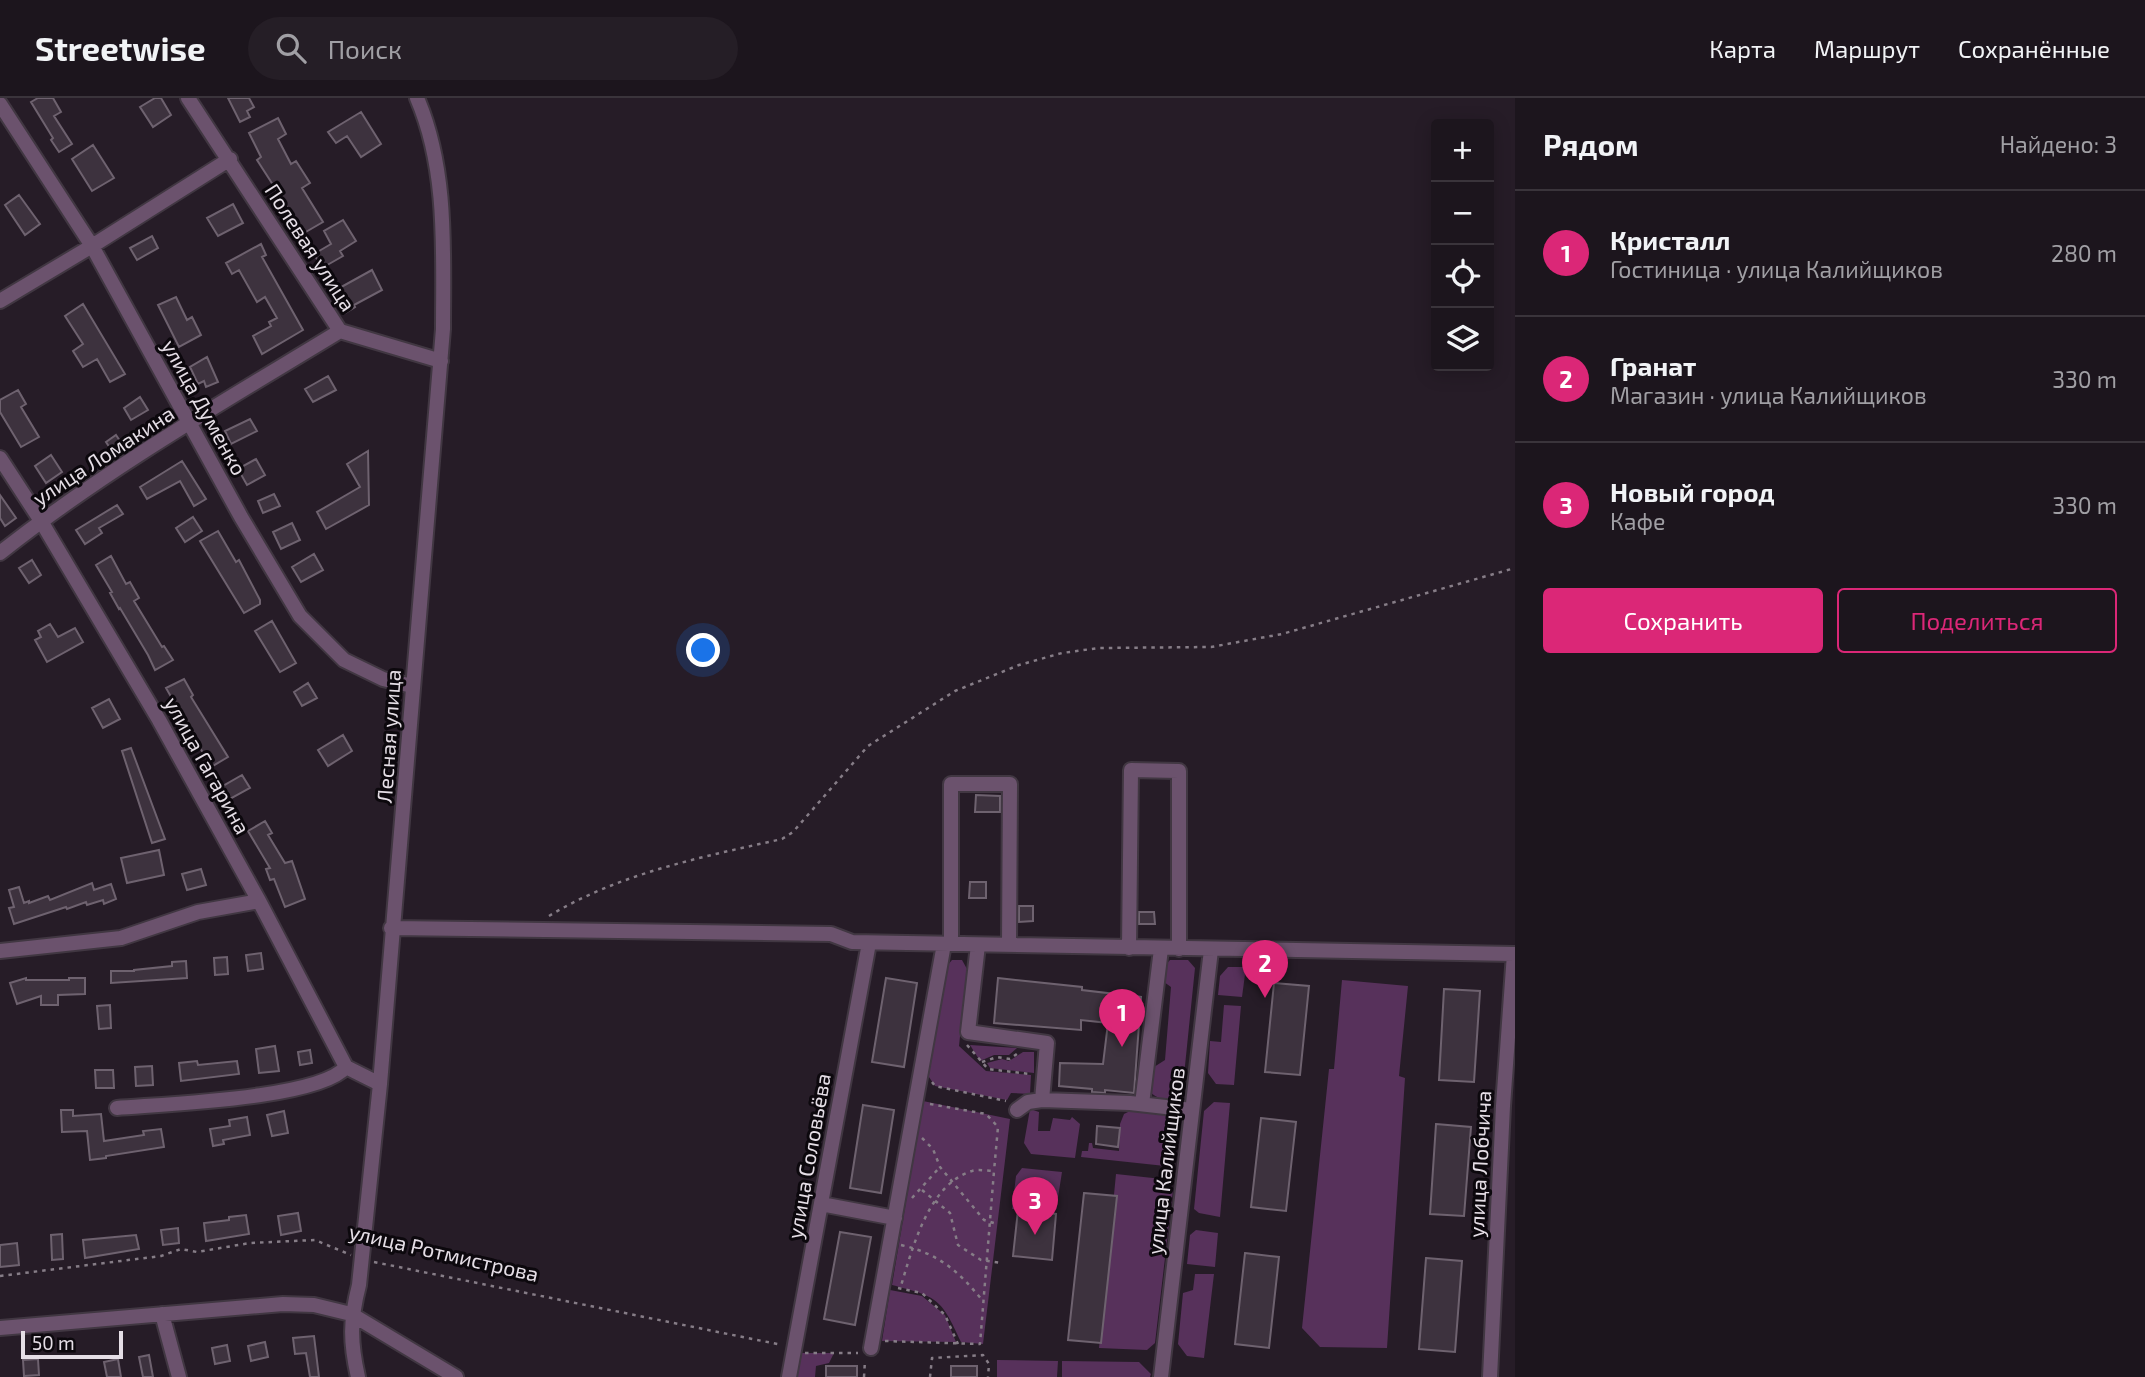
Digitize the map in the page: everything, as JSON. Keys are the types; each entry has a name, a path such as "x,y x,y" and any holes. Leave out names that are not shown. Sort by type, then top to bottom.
{"street":[{"name":"Полевая улица","path":"188,98 340,331 441,360"},
{"name":"Лесная улица","path":"358,1377 353,1352 351,1314 359,1285 380,1084 391,928 404,805 441,360 443,226 431,141 417,98"},
{"name":"улица Думенко","path":"0,104 92,246 241,517 300,616 344,660 383,679 412,687"},
{"path":"0,301 230,159"},
{"name":"улица Ломакина","path":"0,553 41,521 190,423 340,331"},
{"name":"улица Гагарина","path":"0,458 41,521 159,720 259,901 346,1067"},
{"path":"1129,948 1131,770 1179,771 1179,949"},
{"path":"876,1345 895,1218 948,944 951,784 1010,784 1009,945"},
{"path":"0,951 121,938 198,912 259,901"},
{"path":"391,928 831,934 842,940 869,943 1514,954"},
{"name":"улица Соловьёва","path":"789,1377 869,943"},
{"path":"978,945 968,1032 1047,1042 1042,1100"},
{"path":"1142,1104 1161,949"},
{"name":"улица Калийщиков","path":"1161,1377 1212,950"},
{"name":"улица Лобчича","path":"1490,1377 1503,1106 1514,954"},
{"path":"117,1108 283,1093 325,1082 340,1075 346,1067 380,1084"},
{"path":"1017,1111 1028,1102 1042,1100 1142,1104 1192,1111"},
{"path":"821,1204 895,1218"},
{"path":"0,1328 283,1304 314,1306 351,1314 456,1377"},
{"path":"162,1314 179,1377"}],"path":[{"path":"546,918 566,905 611,885 673,863 782,839 793,832 868,746 955,691 1019,665 1062,653 1099,648 1211,647 1282,634 1515,568"},
{"path":"962,1040 988,1069 1036,1075"},
{"path":"982,1062 997,1057 1010,1059 1024,1048"},
{"path":"876,1345 980,1343 998,1127 986,1114 931,1103 921,1112"},
{"path":"918,1133 933,1149 940,1167 984,1220 997,1224"},
{"path":"912,1198 940,1167"},
{"path":"900,1289 913,1247 933,1202 953,1182 973,1171 994,1171"},
{"path":"922,1190 933,1202 950,1213 958,1245 981,1260 1001,1262"},
{"name":"улица Ротмистрова","path":"0,1276 161,1256 181,1250 197,1251 250,1243 316,1240 361,1259 796,1350 860,1353 866,1362 864,1377"},
{"path":"895,1243 913,1247 937,1258 961,1275 984,1302"},
{"path":"887,1286 922,1293 945,1315 958,1343"},
{"path":"930,1377 932,1358 966,1355 983,1355 989,1364 988,1377"}],"shaded area":[{"path":"952,960 962,960 967,969 959,1046 986,1071 1031,1075 1030,1094 1011,1093 1007,1100 935,1086 927,1074 946,967"},
{"path":"1170,960 1188,960 1195,968 1182,1095 1166,1099 1150,1092 1154,1067 1165,1060 1171,987 1164,982 1162,969"},
{"path":"1228,967 1246,967 1242,997 1218,995 1220,976"},
{"path":"1342,980 1408,986 1399,1076 1405,1078 1387,1348 1320,1347 1302,1328 1329,1069 1334,1069"},
{"path":"1224,1005 1241,1006 1234,1085 1216,1084 1208,1073 1210,1041 1221,1042"},
{"path":"970,1045 1017,1048 1009,1055 994,1055 980,1061"},
{"path":"1023,1052 1034,1052 1034,1073 990,1068 987,1063 1002,1059 1009,1061"},
{"path":"923,1101 1010,1119 983,1344 961,1342 943,1308 936,1302 919,1293 892,1285"},
{"path":"1214,1102 1230,1103 1220,1217 1199,1213 1194,1209 1204,1111"},
{"path":"1030,1109 1039,1112 1038,1131 1050,1131 1053,1118 1070,1120 1072,1117 1080,1124 1075,1158 1031,1154 1024,1143"},
{"path":"1132,1110 1173,1117 1177,1130 1175,1158 1165,1166 1081,1157 1082,1151 1088,1151 1089,1143 1092,1143 1093,1148 1119,1151 1120,1124 1124,1114"},
{"path":"1022,1168 1062,1172 1056,1210 1012,1209 1016,1176"},
{"path":"1116,1174 1162,1179 1173,1190 1155,1343 1147,1350 1099,1348"},
{"path":"1196,1230 1218,1233 1215,1267 1187,1264 1190,1235"},
{"path":"1195,1274 1214,1274 1204,1358 1187,1356 1178,1344 1183,1293 1193,1290"},
{"path":"890,1290 922,1296 945,1315 956,1342 882,1341"},
{"path":"798,1353 834,1353 829,1363 816,1366 815,1377 794,1377"},
{"path":"997,1360 1058,1361 1057,1377 997,1377"},
{"path":"1062,1361 1139,1362 1151,1374 1150,1377 1062,1377"}],"building":[{"path":"38,98 53,98 61,112 54,116 72,144 59,152 31,102"},
{"path":"155,98 161,98 171,115 153,127 140,107"},
{"path":"228,98 249,98 254,107 247,111 250,117 240,122"},
{"path":"361,112 381,144 361,157 347,136 336,143 328,132"},
{"path":"278,118 286,134 278,139 291,164 296,161 310,183 302,188 323,222 304,233 257,160 261,157 249,133"},
{"path":"93,145 114,178 92,191 72,159"},
{"path":"19,195 40,224 25,235 5,205"},
{"path":"233,204 243,223 218,236 207,218"},
{"path":"343,220 356,241 340,251 343,256 322,268 314,254 331,244 324,231"},
{"path":"152,236 158,248 137,260 130,248"},
{"path":"261,244 266,255 262,257 303,330 262,354 253,336 271,326 269,322 277,318 265,297 257,302 239,270 232,274 226,263"},
{"path":"372,270 382,290 345,313 334,291"},
{"path":"176,297 187,320 192,317 201,335 179,347 158,305"},
{"path":"83,304 125,374 110,382 97,359 83,367 73,351 83,344 65,316"},
{"path":"207,357 218,382 206,387 204,381 198,384 190,367"},
{"path":"328,376 336,390 313,402 305,389"},
{"path":"18,390 26,404 21,407 39,437 21,447 0,412 0,400"},
{"path":"140,397 148,410 131,420 124,408"},
{"path":"250,419 257,431 231,444 225,431"},
{"path":"116,435 126,450 116,457 106,442"},
{"path":"368,451 369,505 326,529 317,512 360,487 347,464"},
{"path":"51,455 62,472 46,483 35,466"},
{"path":"256,459 265,475 247,485 238,469"},
{"path":"182,461 206,499 194,506 180,481 147,499 140,487"},
{"path":"274,494 280,506 263,513 258,501"},
{"path":"0,495 16,518 5,526 0,518"},
{"path":"117,505 123,514 99,528 102,533 85,544 76,530"},
{"path":"193,517 202,531 185,542 176,528"},
{"path":"292,523 300,540 281,549 273,532"},
{"path":"218,531 236,562 239,560 260,600 260,604 244,613 200,541"},
{"path":"314,554 323,570 301,582 292,567"},
{"path":"111,556 126,584 130,582 139,598 134,601 173,660 155,670 96,565"},
{"path":"32,560 41,575 29,583 19,568"},
{"path":"272,621 296,663 280,672 255,631"},
{"path":"50,624 58,637 75,628 83,642 47,662 35,640 41,637 38,631"},
{"path":"184,679 193,695 191,697 228,757 211,767 166,688"},
{"path":"308,683 317,698 302,706 294,692"},
{"path":"109,699 120,719 103,728 92,708"},
{"path":"343,735 352,751 328,766 318,750"},
{"path":"131,748 165,839 152,843 122,751"},
{"path":"242,775 250,788 230,799 223,786"},
{"path":"976,795 1000,796 1000,812 975,812"},
{"path":"265,821 272,833 268,835 285,863 292,861 305,899 285,907 274,879 270,880 266,869 270,868 248,831"},
{"path":"159,850 164,875 127,883 121,858"},
{"path":"201,869 206,885 187,890 182,874"},
{"path":"970,882 986,882 986,898 969,898"},
{"path":"92,883 94,890 111,884 116,899 104,904 103,900 87,905 86,902 14,924 9,908 14,907 9,890 19,887 24,903 29,903 48,896 50,900"},
{"path":"1019,906 1033,906 1033,921 1019,922"},
{"path":"1139,912 1154,912 1155,924 1139,924"},
{"path":"261,953 263,969 248,971 246,955"},
{"path":"227,957 228,974 215,975 214,958"},
{"path":"186,961 187,978 111,983 111,971 172,966 172,962"},
{"path":"26,978 85,978 85,994 58,995 58,1005 41,1005 41,996 17,1004 10,983"},
{"path":"886,978 917,983 904,1067 872,1062"},
{"path":"998,978 1082,987 1082,990 1141,997 1134,1093 1105,1090 1105,1093 1092,1092 1092,1089 1059,1086 1060,1063 1103,1064 1108,1023 1081,1020 1081,1030 994,1023"},
{"path":"1274,983 1309,986 1300,1075 1265,1072"},
{"path":"1444,989 1480,991 1474,1082 1439,1080"},
{"path":"110,1005 111,1028 99,1029 97,1006"},
{"path":"275,1046 279,1071 259,1073 256,1049"},
{"path":"310,1050 312,1063 300,1065 298,1052"},
{"path":"197,1061 198,1065 237,1061 239,1074 181,1081 179,1063"},
{"path":"152,1066 153,1085 136,1086 135,1067"},
{"path":"95,1070 113,1070 114,1088 96,1088"},
{"path":"863,1105 894,1110 881,1193 850,1188"},
{"path":"61,1110 73,1110 73,1116 101,1114 104,1141 144,1135 143,1131 161,1129 164,1147 90,1160 87,1131 62,1132"},
{"path":"284,1111 288,1133 272,1136 267,1115"},
{"path":"247,1117 250,1135 223,1140 224,1144 213,1146 210,1129 230,1126 229,1120"},
{"path":"1261,1118 1296,1122 1286,1211 1251,1207"},
{"path":"1436,1124 1471,1127 1464,1216 1430,1214"},
{"path":"1097,1126 1120,1128 1118,1147 1096,1144"},
{"path":"1084,1193 1117,1196 1101,1343 1068,1340"},
{"path":"1018,1210 1056,1214 1052,1260 1013,1256"},
{"path":"298,1213 301,1231 281,1235 278,1216"},
{"path":"246,1215 249,1234 206,1241 204,1223"},
{"path":"178,1228 179,1243 163,1245 161,1230"},
{"path":"840,1232 871,1237 855,1325 824,1319"},
{"path":"62,1234 63,1259 52,1260 51,1235"},
{"path":"136,1235 139,1249 85,1258 83,1240"},
{"path":"17,1243 19,1265 0,1267 0,1245"},
{"path":"1245,1253 1279,1257 1269,1348 1235,1344"},
{"path":"1426,1258 1462,1261 1455,1352 1419,1349"},
{"path":"314,1336 319,1377 310,1377 306,1353 295,1354 293,1338"},
{"path":"265,1342 268,1357 251,1361 248,1346"},
{"path":"227,1345 230,1361 215,1364 212,1348"},
{"path":"149,1355 153,1377 143,1377 139,1357"},
{"path":"38,1359 39,1375 24,1376 23,1360"},
{"path":"118,1359 121,1377 107,1377 104,1362"},
{"path":"826,1366 857,1366 857,1377 826,1377"},
{"path":"951,1366 977,1366 977,1377 951,1377"}],"place":[{"name":"Гранат","path":"1265,998"},
{"name":"Кристалл","path":"1122,1047"},
{"name":"Новый город","path":"1035,1235"}]}
